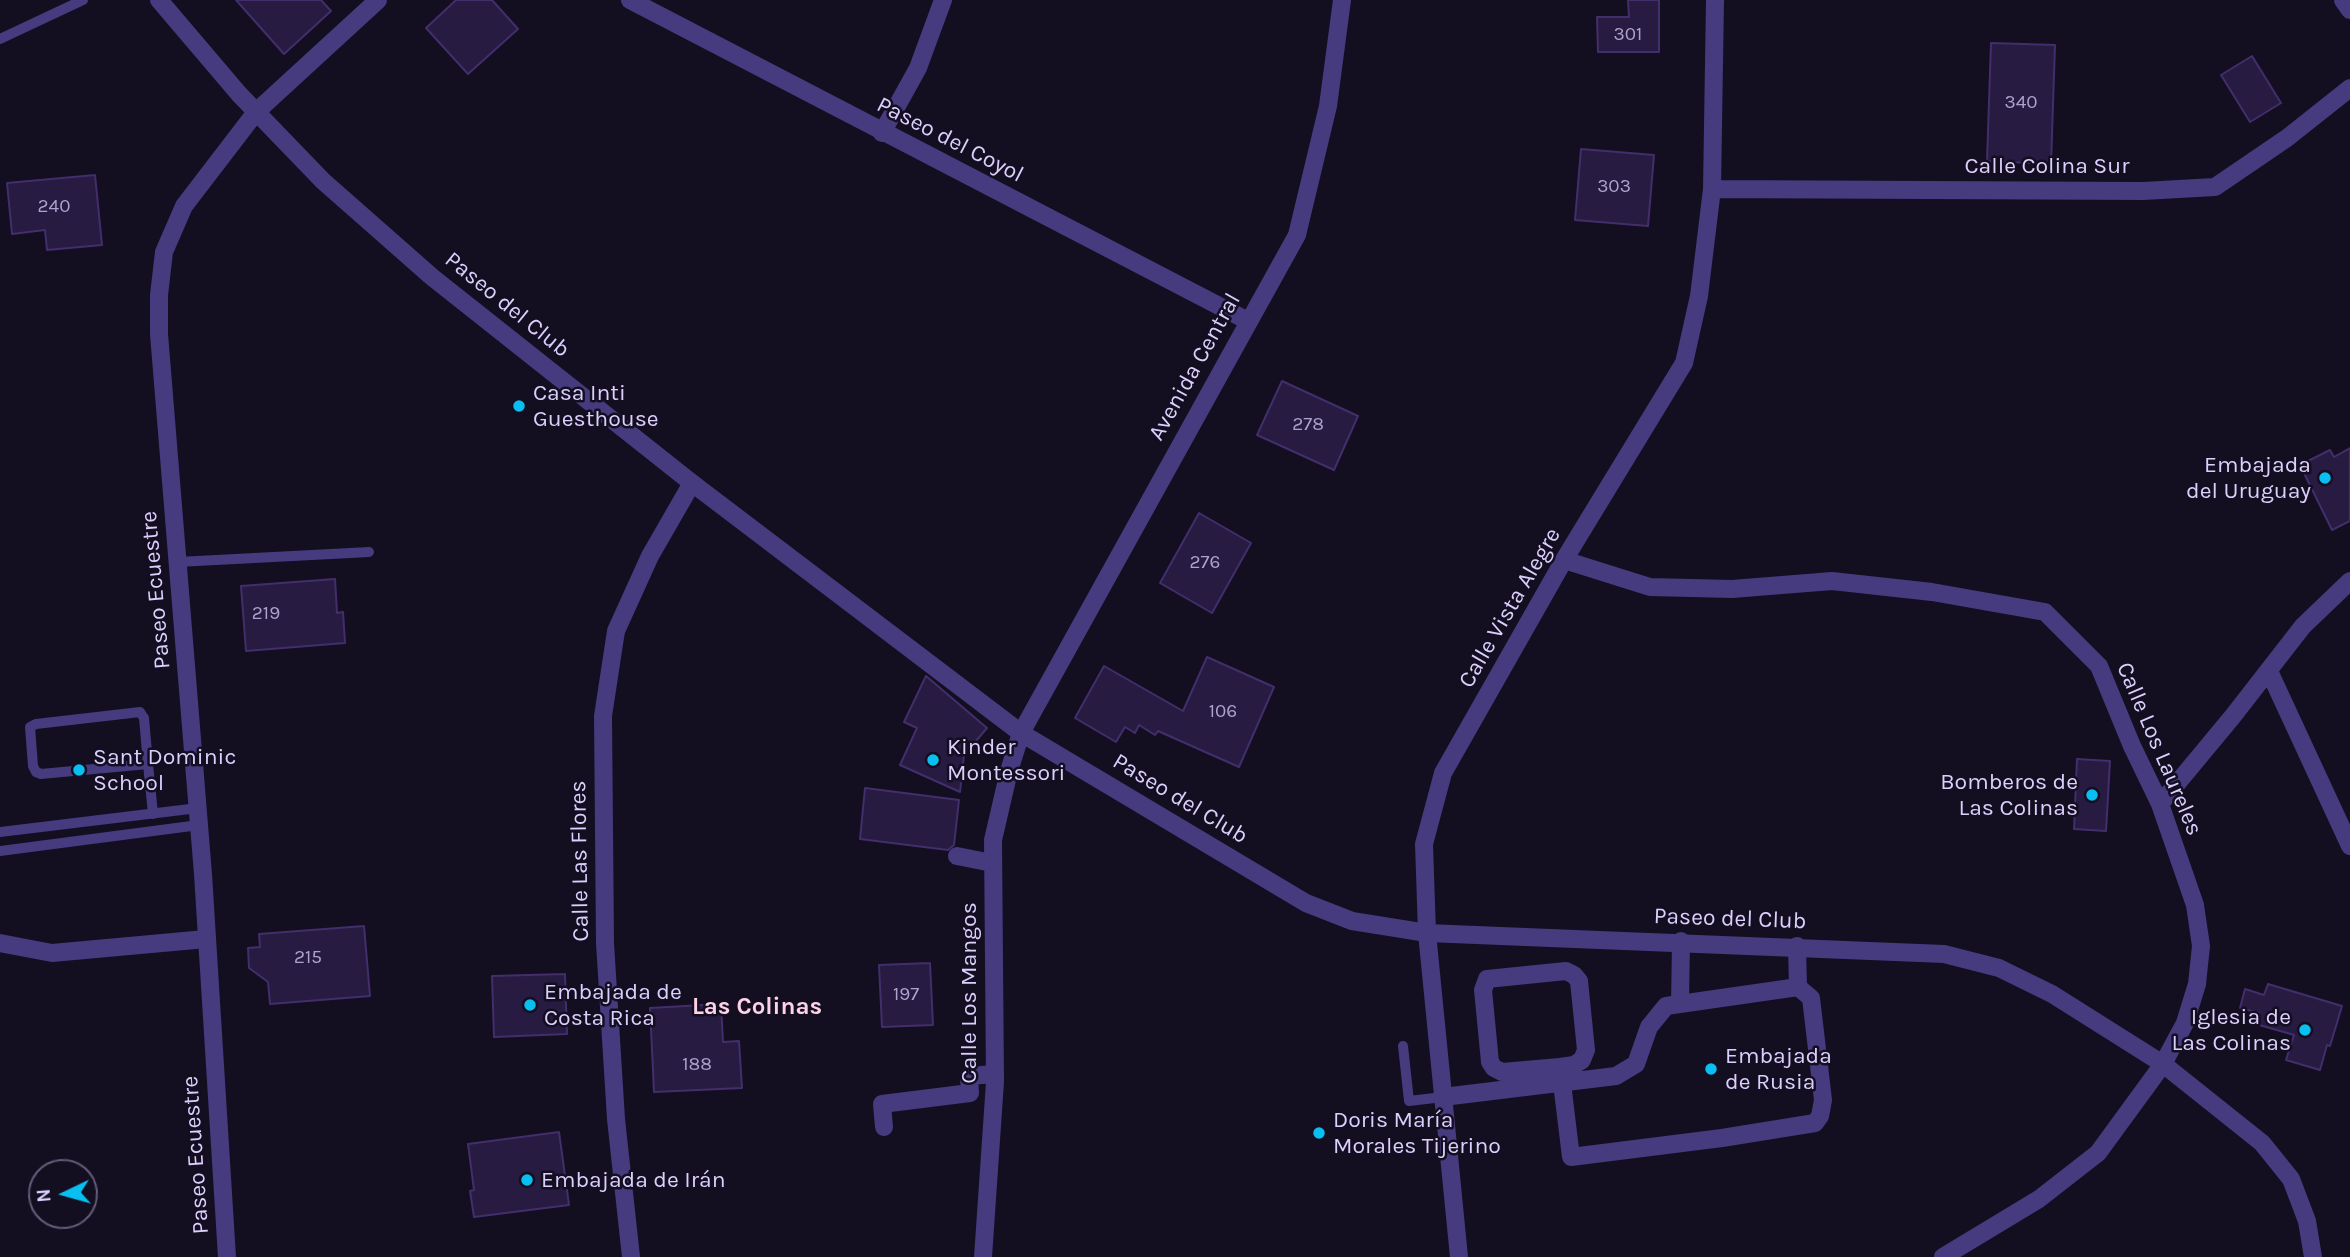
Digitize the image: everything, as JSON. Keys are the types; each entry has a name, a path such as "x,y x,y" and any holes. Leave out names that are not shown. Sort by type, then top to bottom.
{"street":[{"name":"Paseo del Club","path":"159,0 202,53 323,181 432,277 691,483 1021,733 1306,903 1352,921 1427,933 1681,941 1944,954 1999,968 2052,994 2163,1064 2262,1143 2291,1179 2307,1221 2313,1257"},
{"name":"Paseo Ecuestre","path":"227,1257 198,817 159,334 159,295 164,252 184,206 256,112 378,0"},
{"name":"Paseo del Coyol","path":"630,0 1248,321"},
{"path":"882,133 918,68 943,0"},
{"name":"Avenida Central","path":"1021,733 1297,235 1328,106 1342,0"},
{"name":"Calle Vista Alegre","path":"1460,1257 1427,933 1424,844 1443,773 1564,560 1684,363 1699,296 1712,189 1716,0"},
{"path":"2343,0 2350,10"},
{"name":"Calle Colina Sur","path":"1712,189 2143,191 2215,187 2287,138 2350,88"},
{"name":"Calle Las Flores","path":"631,1257 616,1119 605,943 603,716 616,631 650,556 691,483"},
{"name":"Calle Los Laureles","path":"1564,560 1650,587 1732,589 1832,581 1932,592 2045,612 2099,666 2132,746 2160,804 2196,905 2201,946 2197,984 2185,1023 2163,1064 2098,1153 2039,1199 1943,1257"},
{"path":"2160,804 2303,626 2350,581"},
{"path":"2269,671 2350,846"},
{"name":"Calle Los Mangos","path":"983,1257 995,1074 992,863 998,813 1021,733"},
{"path":"957,856 992,863"},
{"path":"0,943 52,953 206,939"},
{"path":"1680,1004 1681,941"},
{"path":"1561,1075 1571,1157 1815,1123 1821,1116 1823,1100 1811,998 1798,987 1797,946"},
{"path":"1443,1097 1561,1075 1582,1060 1586,1050 1579,981 1574,975 1566,971 1487,979 1483,990 1490,1062 1494,1068 1502,1072 1561,1075 1616,1076 1636,1063 1648,1027 1666,1006 1798,987"},
{"path":"884,1128 882,1104 970,1093 969,1076 995,1074"}],"lane":[{"path":"0,39 83,0"},
{"path":"178,562 369,552"},
{"path":"148,764 41,774 36,772 33,766 30,727 36,724 140,712 144,718 153,814"},
{"path":"0,832 153,814 198,817"},
{"path":"0,851 78,841 198,817"},
{"path":"75,823 78,841"},
{"path":"13,831 15,849"},
{"path":"1403,1046 1409,1101 1443,1097"}],"building":[{"path":"236,0 321,0 331,11 284,54"},
{"path":"456,0 492,0 518,29 468,74 426,28"},
{"path":"1628,0 1659,0 1659,52 1598,52 1597,17 1629,17"},
{"path":"1991,43 2055,45 2051,164 1987,161"},
{"path":"2252,56 2281,103 2250,122 2221,75"},
{"path":"1581,149 1654,155 1648,226 1575,220"},
{"path":"95,175 102,245 47,250 45,230 12,234 7,183"},
{"path":"1282,381 1358,416 1334,470 1257,435"},
{"name":"Embajada del Uruguay","path":"2350,448 2350,521 2332,530 2300,465 2330,450 2334,457"},
{"path":"1199,513 1251,543 1212,613 1160,583"},
{"path":"335,579 337,613 343,612 345,643 246,651 241,586"},
{"path":"1207,657 1274,687 1239,767 1158,731 1155,735 1139,725 1135,733 1125,727 1116,742 1075,718 1104,666 1183,711"},
{"path":"926,676 987,728 964,755 960,792 900,765 917,728 904,722"},
{"name":"Bomberos de Las Colinas","path":"2077,759 2110,761 2106,831 2074,829"},
{"path":"865,788 959,800 954,845 948,850 860,839"},
{"path":"364,926 370,996 270,1004 268,982 249,968 248,948 260,947 259,934"},
{"path":"930,963 933,1025 882,1027 879,965"},
{"name":"Embajada de Costa Rica","path":"565,974 567,1034 494,1037 492,976"},
{"name":"Iglesia de Las Colinas","path":"2268,984 2342,1006 2320,1070 2286,1060 2294,1035 2256,1024 2259,1013 2240,1008 2245,989 2264,995"},
{"path":"721,1004 723,1042 739,1041 742,1088 654,1092 650,1008"},
{"name":"Embajada de Irán","path":"559,1132 569,1205 474,1217 470,1191 474,1190 468,1144"}],"place":[{"name":"Casa Inti Guesthouse","path":"519,406"},
{"name":"Embajada del Uruguay","path":"2325,478"},
{"name":"Kinder Montessori","path":"933,760"},
{"name":"Sant Dominic School","path":"79,770"},
{"name":"Bomberos de Las Colinas","path":"2092,795"},
{"name":"Embajada de Costa Rica","path":"530,1005"},
{"name":"Iglesia de Las Colinas","path":"2305,1030"},
{"name":"Embajada de Rusia","path":"1711,1069"},
{"name":"Doris María Morales Tijerino","path":"1319,1133"},
{"name":"Embajada de Irán","path":"527,1180"}],"district":[{"name":"Las Colinas","path":"757,1007"}]}
